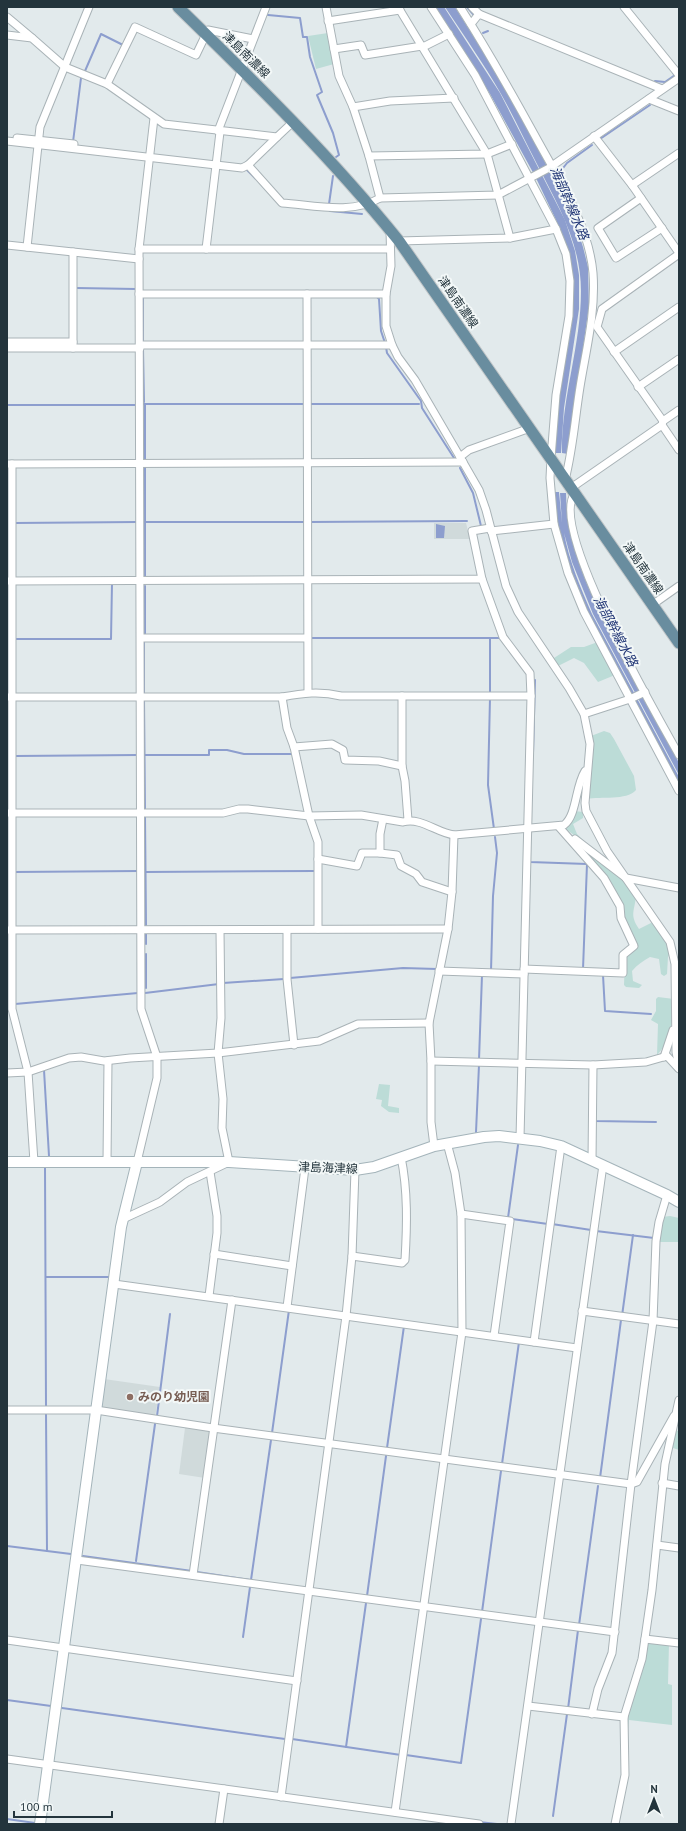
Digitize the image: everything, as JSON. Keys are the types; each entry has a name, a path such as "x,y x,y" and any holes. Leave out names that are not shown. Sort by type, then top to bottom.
{"main road":[{"name":"津島南濃線","path":"178,7 294,121 399,241 679,643"},
{"name":"津島海津線","path":"7,1162 229,1162 355,1170 368,1168 446,1143 484,1137 520,1138 561,1146 679,1202"},
{"path":"40,1824 123,1218 137,1162"}],"street":[{"path":"26,247 40,127 90,7"},
{"path":"206,249 219,131 266,7"},
{"path":"326,7 339,76 353,108 369,156 380,198"},
{"path":"431,7 475,75 512,144 532,177 556,228 566,254 570,288 569,316 556,395 550,478 554,524 568,573 578,600 679,791"},
{"path":"460,7 518,103 550,167 577,215 591,261 594,326 571,455 570,511 581,559 596,597 644,692 679,755"},
{"path":"472,7 479,14 662,89"},
{"path":"624,7 679,75"},
{"path":"328,21 399,8 487,154 510,238"},
{"path":"471,24 479,14"},
{"path":"7,17 65,67 107,84 164,124 277,137"},
{"path":"107,84 135,27 196,55 208,30 217,30 253,39"},
{"path":"334,49 362,45 365,55 422,47 449,34"},
{"path":"7,35 32,38"},
{"path":"248,165 282,203 346,208 369,205 380,198 498,195 550,167 679,78"},
{"path":"353,108 390,100 454,98"},
{"path":"649,99 679,111"},
{"path":"137,1162 157,1078 157,1057 142,1009 141,464 138,249 154,118"},
{"path":"7,142 38,143 150,155 242,168 248,165 294,121"},
{"path":"594,136 632,185 679,254 602,309 594,326"},
{"path":"7,137 38,143"},
{"path":"369,156 487,154 512,144"},
{"path":"632,185 679,153"},
{"path":"641,198 598,228 616,258 662,228"},
{"path":"399,241 510,238 556,228"},
{"path":"390,230 391,266 386,294 386,326 392,345 415,380 479,490 506,586 518,612 543,652 569,688 584,714 590,744 587,769 586,811 607,851 670,942 675,964 677,999 675,1024 676,1052 679,1068"},
{"path":"7,245 139,259"},
{"path":"138,249 390,249"},
{"path":"73,252 73,345"},
{"path":"139,294 386,294"},
{"path":"307,294 308,692"},
{"path":"614,352 679,307"},
{"path":"594,326 638,387 679,450"},
{"path":"7,342 140,347 392,345"},
{"path":"7,348 73,345"},
{"path":"638,387 679,359"},
{"path":"570,487 679,410"},
{"path":"461,460 468,450 530,428"},
{"path":"34,1162 28,1072 12,1009 10,930 10,464 307,464 461,460"},
{"path":"520,1138 532,696 530,673 503,637 482,579 472,531 554,524"},
{"path":"10,580 482,579"},
{"path":"652,605 679,586"},
{"path":"141,638 307,638"},
{"path":"10,697 282,697 308,692 325,692 341,696 532,696"},
{"path":"584,714 631,699 644,692"},
{"path":"402,696 402,766 405,781 408,820"},
{"path":"282,697 287,728 294,747 309,816 318,842 318,929"},
{"path":"294,747 332,744 343,750 345,760 379,761 402,766"},
{"path":"10,814 223,813 239,809 248,809 309,816 361,815 403,822 408,820 425,824 454,835 559,827 564,825 571,816 579,784 587,769"},
{"path":"380,853 380,834 383,819"},
{"path":"559,827 626,878 679,888"},
{"path":"439,971 623,973 623,955 634,946 622,918 620,906 604,878 559,827"},
{"path":"434,1146 431,1122 431,1061 429,1023 448,929 452,892 454,835"},
{"path":"318,859 356,866 362,853 397,855 401,866 416,874 422,882 452,892"},
{"path":"10,930 448,929"},
{"path":"123,1218 160,1202 186,1182 229,1162 222,1128 223,1099 218,1053 221,1018 220,930"},
{"path":"287,930 287,979 294,1045"},
{"path":"7,1073 28,1072 69,1058 81,1057 108,1061 218,1053 294,1045 325,1039 358,1024 429,1023"},
{"path":"664,1057 675,1024"},
{"path":"431,1061 593,1065 646,1062 664,1057 669,1058 679,1068"},
{"path":"107,1162 108,1061"},
{"path":"592,1161 593,1065"},
{"path":"395,1812 462,1332 461,1214 455,1174 446,1143"},
{"path":"534,1342 561,1146"},
{"path":"352,1256 402,1263 405,1260 407,1231 405,1174 402,1157"},
{"path":"202,1162 208,1173 217,1216 217,1233 208,1296"},
{"path":"512,1824 603,1165"},
{"path":"287,1307 305,1168"},
{"path":"281,1797 346,1316 352,1256 355,1170"},
{"path":"592,1714 598,1689 612,1653 631,1484 653,1321 658,1222 667,1195"},
{"path":"461,1214 510,1221 494,1336"},
{"path":"214,1254 292,1266"},
{"path":"114,1284 577,1348"},
{"path":"193,1576 232,1300"},
{"path":"582,1312 679,1324"},
{"path":"615,1824 625,1775 624,1717 642,1659 657,1545 662,1482 674,1416 679,1400"},
{"path":"7,1410 96,1410 444,1460 631,1484 637,1482 674,1416"},
{"path":"662,1482 679,1486"},
{"path":"657,1545 679,1548"},
{"path":"77,1560 615,1632"},
{"path":"645,1639 679,1643"},
{"path":"7,1640 297,1681"},
{"path":"528,1706 624,1717"},
{"path":"7,1759 395,1812 426,1820 480,1824"},
{"path":"219,1824 224,1789"}],"shaded area":[{"path":"434,523 466,523 470,539 434,539"},
{"name":"みのり幼児園","path":"104,1379 160,1387 155,1417 100,1409"},
{"path":"185,1428 210,1431 205,1478 179,1474"}],"green space":[{"path":"328,33 334,64 316,69 308,36"},
{"path":"598,643 615,675 598,682 584,663 574,658 558,666 553,661 554,658 571,647 584,647"},
{"path":"604,731 610,733 614,739 634,776 636,790 626,796 587,799 591,736"},
{"path":"574,811 583,812 583,818 573,824 577,834 588,846 566,829"},
{"path":"588,854 626,881 636,895 633,916 639,929 655,921 668,942 671,951 668,957 667,974 664,976 661,974 659,959 650,957 640,963 632,971 633,981 642,985 639,988 626,987 624,985 625,958 637,948"},
{"path":"658,997 674,999 672,1021 668,1036 662,1049 657,1055 658,1024 651,1020 656,1011 656,999"},
{"path":"379,1084 390,1085 388,1106 399,1108 399,1113 389,1112 381,1106 382,1100 376,1099"},
{"path":"670,1216 679,1218 679,1242 660,1242 657,1240 662,1217"},
{"path":"673,1430 679,1431 679,1450 670,1447"},
{"path":"648,1642 669,1643 668,1684 672,1685 672,1725 629,1720 628,1729 626,1731 625,1719"}],"water":[{"path":"435,7 444,7 500,93 565,220 575,251 579,275 579,309 564,408 561,453 556,453 556,417 572,322 568,252 556,220 536,178 490,94"},
{"path":"445,7 455,7 508,91 573,216 583,247 588,267 589,306 568,454 562,453 563,433 578,332 581,291 580,274 573,241 560,210 501,94"},
{"path":"554,492 559,492 562,523 560,493 566,493 572,538 586,581 605,623 679,763 679,775 593,614 572,562 564,533 572,564 592,614 679,777 679,786 596,630 576,586 561,540 556,516"},
{"path":"436,524 445,526 444,538 436,538"}],"waterway":[{"path":"467,7 473,14"},
{"path":"268,15 300,18 303,37 307,37 310,57 322,92 317,95 333,133 339,155 336,157"},
{"path":"483,33 488,31"},
{"path":"85,71 101,34 123,45"},
{"path":"655,81 665,82 675,75 673,73"},
{"path":"73,142 81,78"},
{"path":"600,139 650,105"},
{"name":"海部幹線水路","path":"565,184 560,172 567,163 592,145"},
{"path":"247,170 256,179"},
{"path":"329,204 333,176"},
{"path":"329,209 330,211 362,214"},
{"path":"76,288 136,289"},
{"path":"143,343 143,297 145,297"},
{"path":"377,297 379,299 381,331 385,343"},
{"path":"386,347 387,353 421,401 422,408 454,458"},
{"path":"143,349 144,402"},
{"path":"143,404 304,404"},
{"path":"145,404 145,459"},
{"path":"310,404 419,404"},
{"path":"7,405 137,405"},
{"path":"145,466 145,576"},
{"path":"460,468 473,493 481,526"},
{"path":"309,522 467,521"},
{"path":"14,523 137,522"},
{"path":"145,522 305,522"},
{"path":"14,639 111,639 112,583"},
{"path":"145,586 145,636"},
{"path":"310,638 490,638 490,692"},
{"path":"490,638 500,638"},
{"path":"144,641 144,693"},
{"path":"533,753 535,680"},
{"path":"490,698 488,785 494,829"},
{"path":"144,700 145,810"},
{"path":"145,755 209,755 209,750 227,750 244,754 293,754"},
{"path":"15,756 138,755"},
{"path":"145,817 146,925"},
{"path":"491,971 493,896 497,853 495,837"},
{"path":"530,859 530,862 587,864 583,969"},
{"path":"14,872 139,871"},
{"path":"145,872 315,871"},
{"path":"146,934 146,944"},
{"path":"146,954 146,988"},
{"path":"290,978 403,968 437,969"},
{"path":"479,1060 482,975"},
{"path":"603,975 605,1011 651,1014"},
{"path":"223,983 284,979"},
{"path":"145,993 219,984"},
{"path":"15,1004 138,993"},
{"path":"476,1132 479,1065"},
{"path":"44,1070 49,1156"},
{"path":"595,1119 595,1121 656,1122"},
{"path":"508,1218 518,1145"},
{"path":"45,1167 46,1406"},
{"path":"512,1219 548,1224"},
{"path":"552,1224 591,1230"},
{"path":"596,1231 654,1238"},
{"path":"622,1316 633,1235"},
{"path":"46,1277 109,1277"},
{"path":"272,1433 289,1310"},
{"path":"157,1416 170,1314"},
{"path":"600,1478 621,1320"},
{"path":"387,1448 404,1326"},
{"path":"502,1464 519,1342"},
{"path":"46,1413 47,1551"},
{"path":"136,1561 155,1424"},
{"path":"251,1580 271,1440"},
{"path":"367,1596 386,1456"},
{"path":"482,1612 501,1471"},
{"path":"579,1625 598,1486"},
{"path":"7,1546 71,1554"},
{"path":"83,1556 192,1571"},
{"path":"197,1572 250,1580"},
{"path":"243,1637 250,1587"},
{"path":"346,1747 366,1603"},
{"path":"406,1755 461,1763 481,1619"},
{"path":"568,1709 578,1630"},
{"path":"7,1700 51,1706"},
{"path":"62,1708 285,1739"},
{"path":"553,1816 567,1714"},
{"path":"292,1739 401,1755"},
{"path":"7,1819 35,1823"},
{"path":"479,1822 497,1824"}],"place":[{"name":"みのり幼児園","path":"130,1397"}]}
